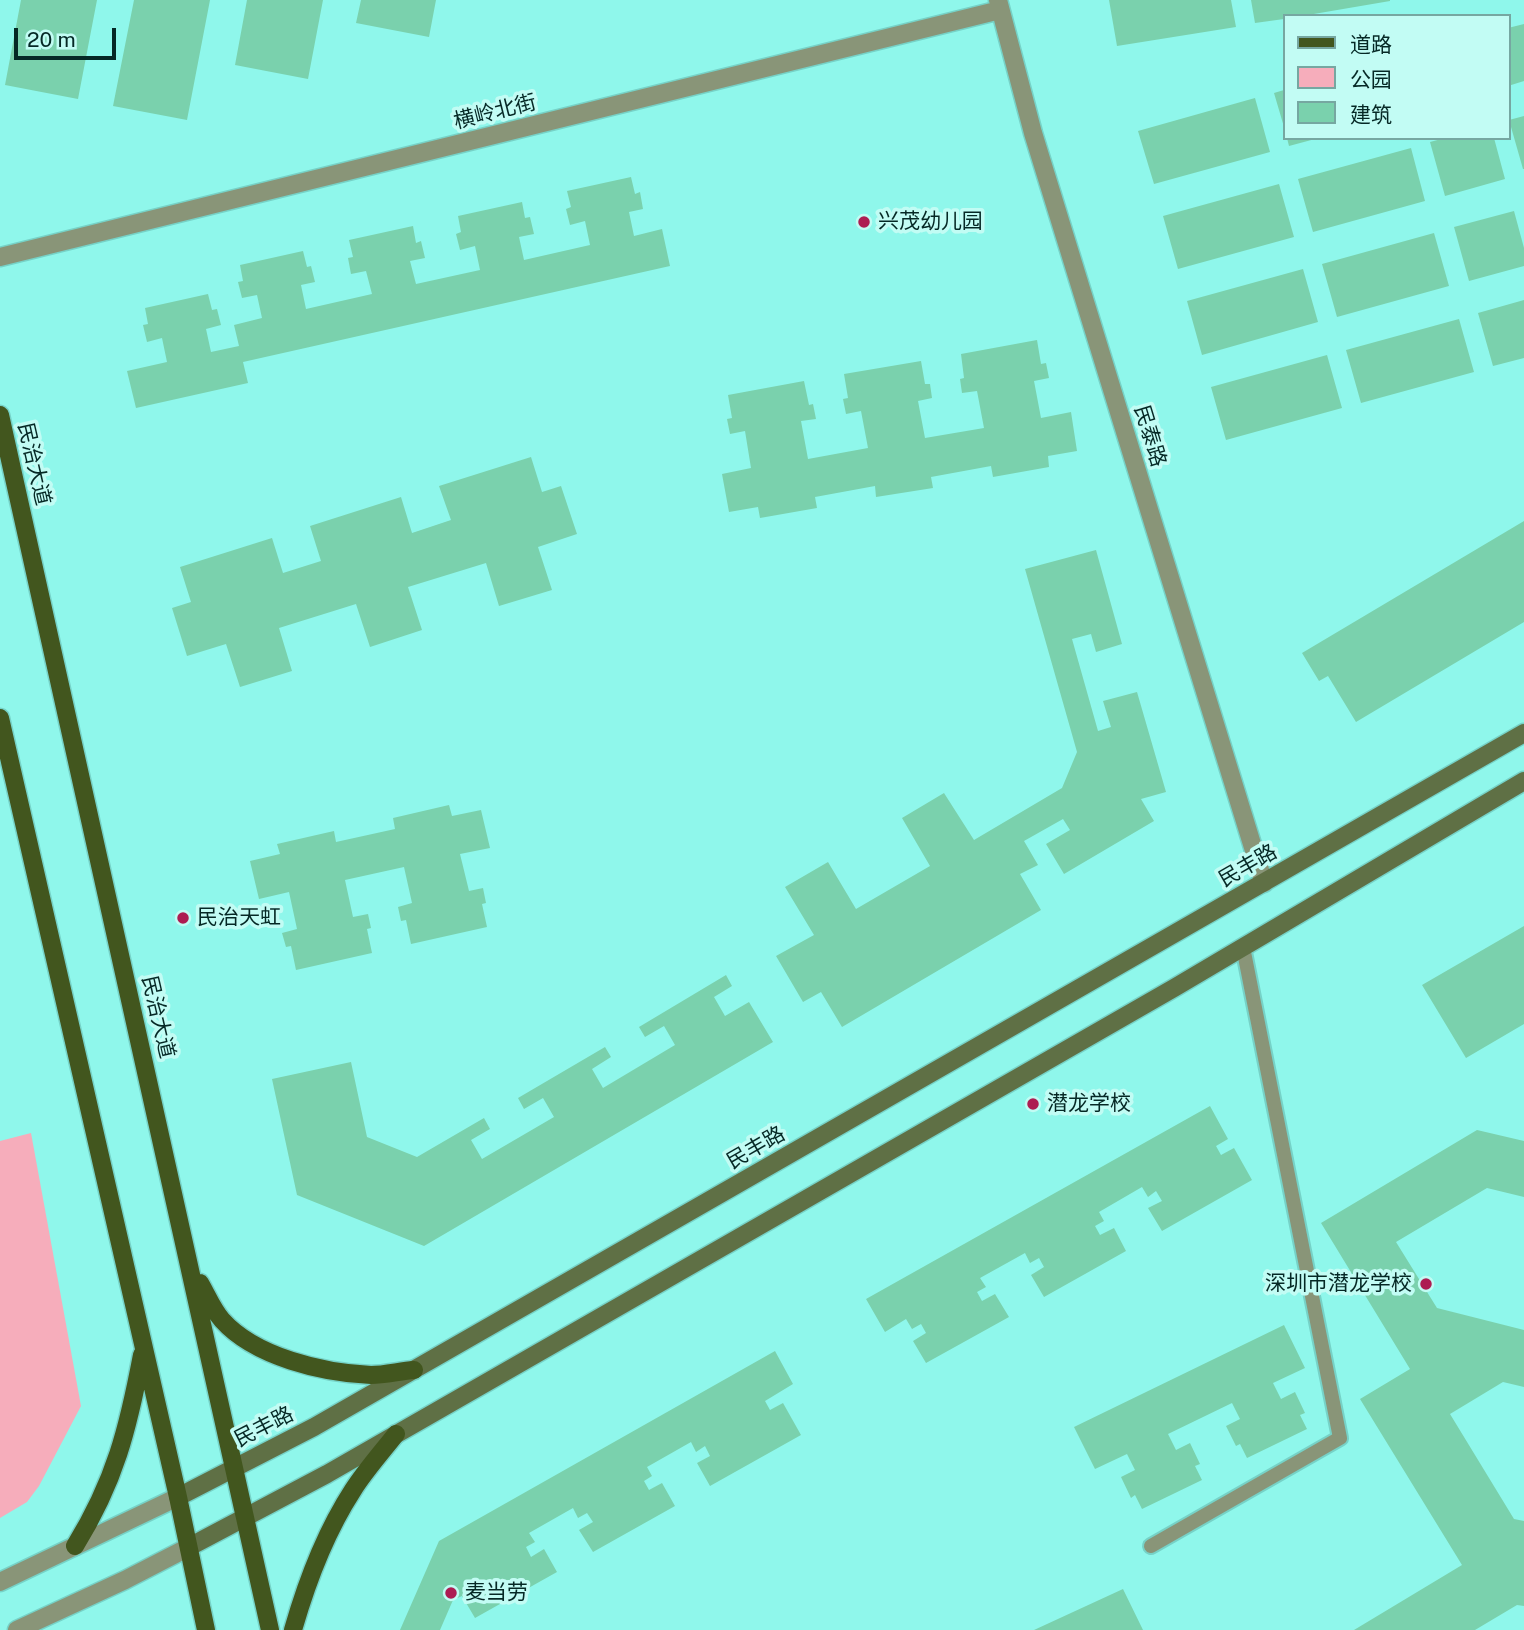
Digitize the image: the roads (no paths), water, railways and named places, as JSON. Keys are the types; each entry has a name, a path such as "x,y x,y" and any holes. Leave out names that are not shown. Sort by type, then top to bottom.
{"main road":[{"name":"民治大道","path":"0,415 270,1630"},
{"path":"1,726 178,1497 206,1630"},
{"name":"民丰路","path":"178,1497 314,1427 1524,733"},
{"path":"189,1547 327,1474 1242,947 1524,781"},
{"path":"192,1271 222,1320 249,1342 281,1356 331,1370 373,1375 414,1370"},
{"path":"75,1546 113,1474 126,1432 144,1348"},
{"path":"293,1630 303,1595 327,1536 354,1489 396,1434"}],"street":[{"name":"横岭北街","path":"0,257 999,5"},
{"name":"民泰路","path":"999,5 1033,133 1264,883"},
{"name":"民丰路","path":"0,1582 178,1497"},
{"path":"17,1630 189,1547"}],"lane":[{"path":"1151,1546 1340,1438 1242,947"}],"place":[{"name":"兴茂幼儿园","path":"864,222"},
{"name":"民治天虹","path":"183,918"},
{"name":"潜龙学校","path":"1033,1104"},
{"name":"深圳市潜龙学校","path":"1426,1284"},
{"name":"麦当劳","path":"451,1593"}]}
